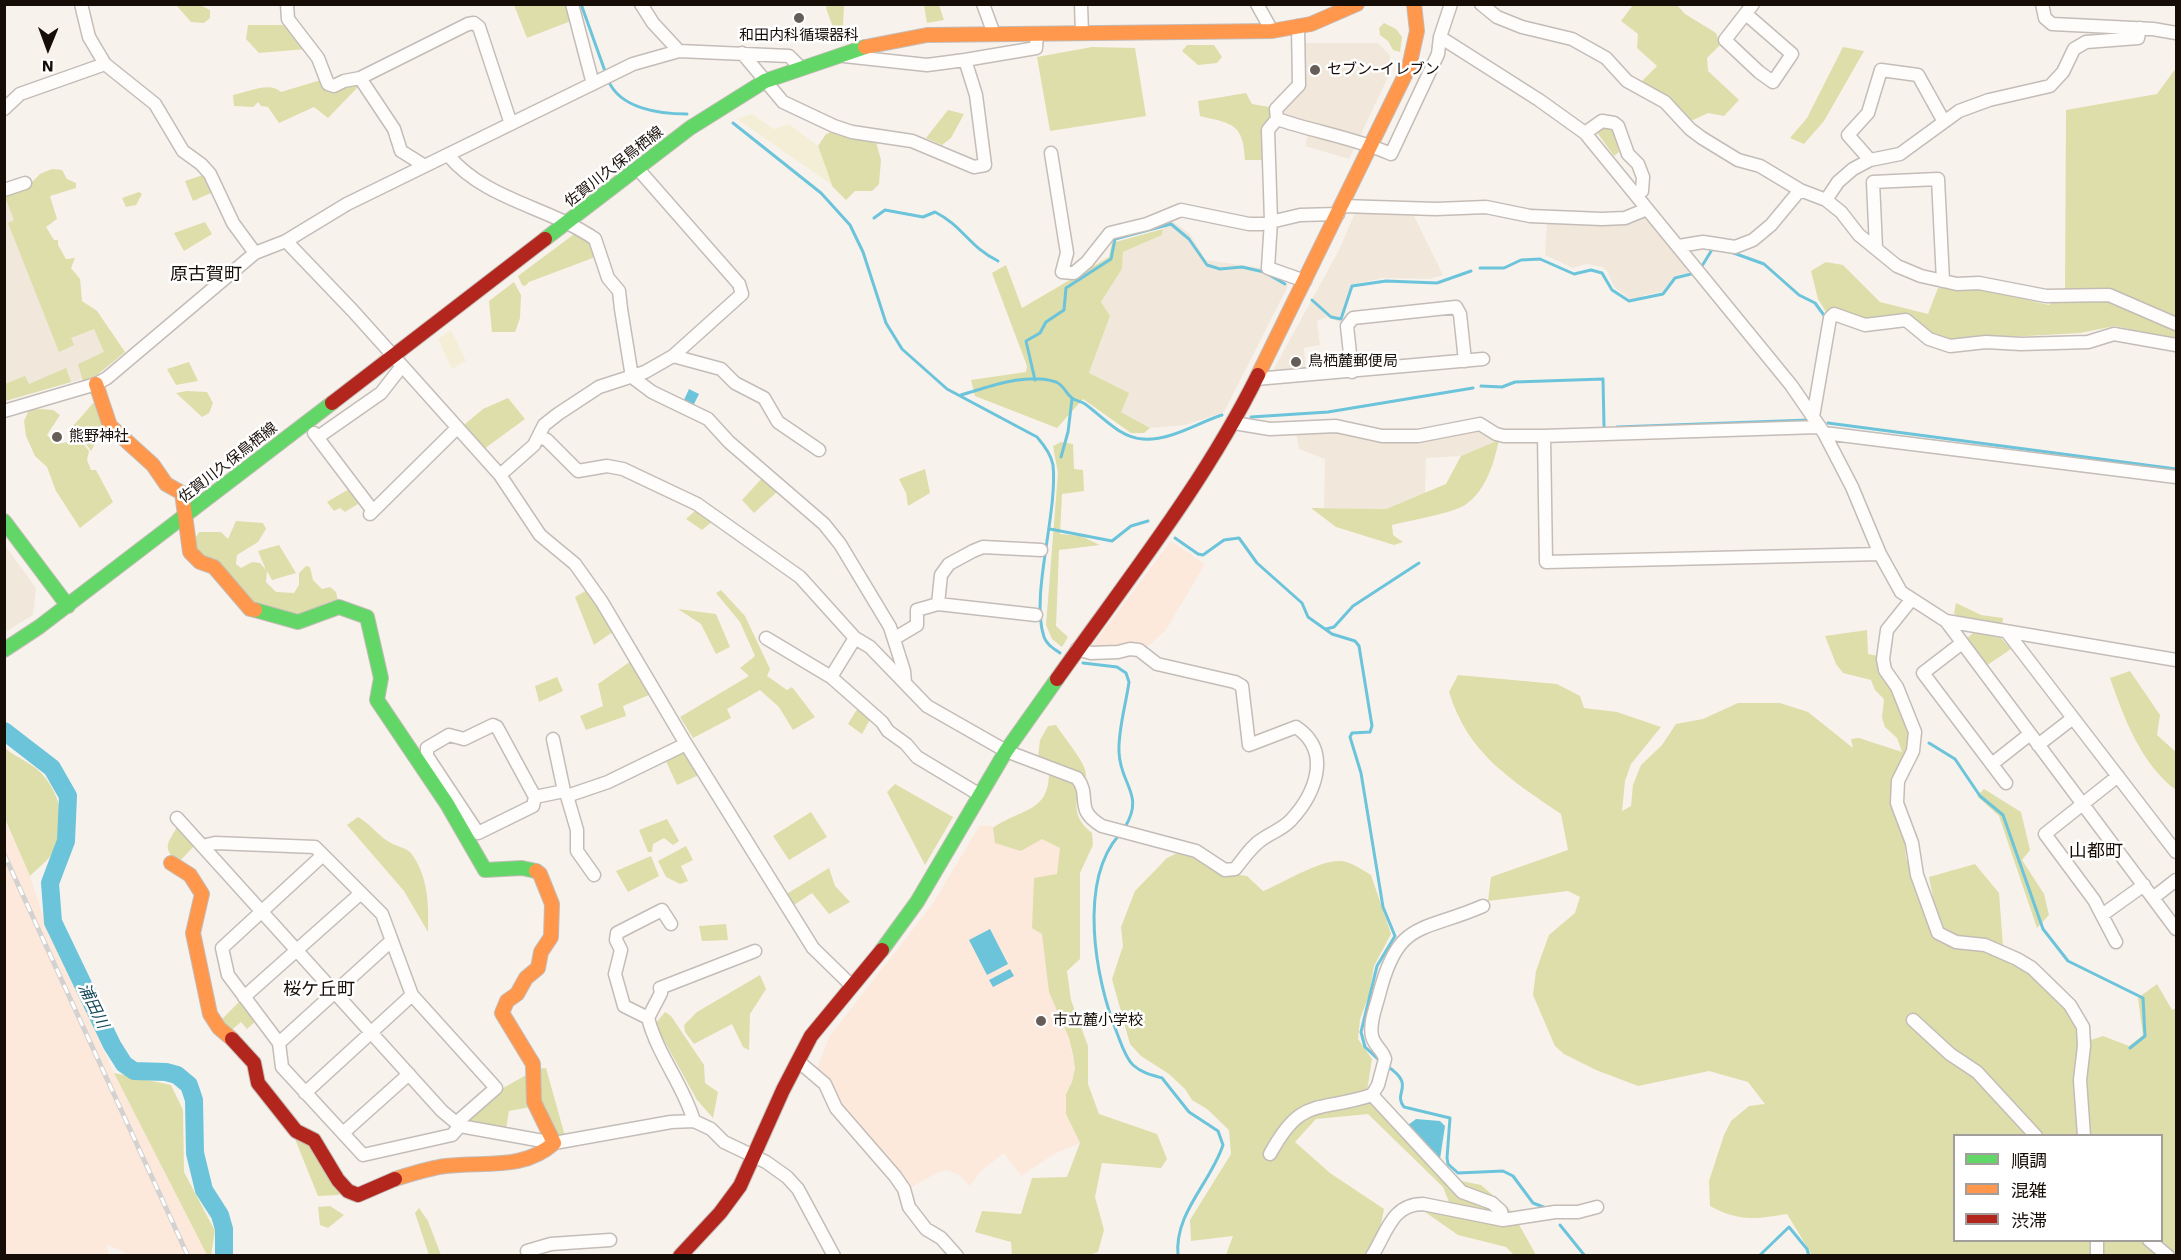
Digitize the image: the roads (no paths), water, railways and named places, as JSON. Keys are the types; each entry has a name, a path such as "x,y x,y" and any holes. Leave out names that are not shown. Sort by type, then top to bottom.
{"street":[{"path":"81,4 89,37 105,64 155,104 183,150 210,174 233,223 255,253"},
{"path":"287,4 288,19 318,58 328,84 334,86 344,81 360,78 474,23 479,27 511,124"},
{"path":"572,4 596,83"},
{"path":"641,4 653,23 679,51"},
{"path":"983,4 994,34"},
{"path":"1081,4 1082,33"},
{"path":"1257,4 1272,32"},
{"name":"佐賀川久保鳥栖線","path":"4,650 68,606 305,424 398,361 690,128 765,81 837,55 904,38 994,34 1272,32 1311,24 1357,4"},
{"path":"680,1256 720,1214 740,1186 755,1158 783,1090 811,1036 917,902 1006,751 1206,469 1234,423 1340,210 1369,144 1409,67 1417,31 1414,4"},
{"path":"1277,118 1307,129 1369,144 1391,154 1438,54 1440,37 1451,4"},
{"path":"1481,4 1497,17 1522,27 1572,39 1606,58 1627,81 1665,102 1702,138 1737,160 1760,166 1800,190 1826,200 1897,266 1943,281 1979,283 2046,296 2109,295 2176,324"},
{"path":"2042,4 2045,18 2052,24 2140,28 2176,33"},
{"path":"1749,9 1792,54 1773,82 1725,40 1749,9"},
{"path":"1298,26 1299,86 1276,109 1277,118 1268,130 1271,221 1268,268 1305,281"},
{"path":"1826,200 1838,182 1870,160 1900,154 1943,120 1959,111 1989,100 2050,86 2063,72 2074,49 2086,42 2138,38 2140,28"},
{"path":"837,55 868,61 927,65 1036,48 1037,34"},
{"path":"1440,37 1539,100 1586,134 1636,194 1791,385 1818,426 1852,487 1880,554 1901,592 1946,621 2176,660"},
{"path":"4,411 96,384 107,378 255,253 286,241 347,204 612,74 679,51 789,56 801,68"},
{"path":"742,53 783,102 834,126 852,132 912,141 974,167 985,165 976,95 965,60"},
{"path":"4,109 20,94 105,64"},
{"path":"1870,160 1848,135 1868,113 1881,70 1918,75 1943,120"},
{"path":"360,78 394,129 401,151 425,166"},
{"path":"1586,134 1602,121 1618,126 1628,154 1638,164 1643,177 1642,190 1636,194"},
{"path":"1051,153 1067,253 1062,272 1074,273 1087,262 1110,233 1148,224 1172,212 1198,213 1249,224 1340,210 1486,207 1530,216 1602,219 1625,218 1647,209"},
{"path":"448,156 458,168 491,189 569,223 595,239 608,278 619,291 632,377 652,392 708,419 729,442 824,525 840,544 895,638 905,683"},
{"path":"500,475 540,437 544,425 599,387 632,377 673,356 742,294 739,284 638,169"},
{"path":"1876,248 1873,182 1938,179 1943,281"},
{"path":"4,190 25,183"},
{"path":"1679,246 1703,242 1735,247 1753,240 1771,225 1800,190"},
{"path":"286,241 500,475 530,523 575,564 602,602 686,744 813,948 852,986"},
{"path":"1352,372 1347,326 1353,318 1456,307 1460,314 1465,361"},
{"path":"1818,426 1830,318 1833,314 1865,325 1906,320 1929,339 1950,346 1986,342 2021,344 2088,342 2114,334 2176,345"},
{"path":"673,356 721,369 735,383 764,398 778,422 819,450"},
{"path":"1256,380 1484,359"},
{"path":"318,437 381,393 398,361"},
{"path":"96,384 111,426 153,465 166,484 181,490 182,519 188,534 190,552 200,562 214,567 250,609 273,614 290,621 306,621 339,607 367,617 371,622 381,678 377,700 447,804 485,870 504,871 530,868 540,874 552,904 551,937 542,952 538,968 526,978 517,994 507,1001 502,1013 533,1064 534,1102 554,1143"},
{"path":"1234,423 1270,429 1336,426 1382,436 1418,436 1480,424 1504,436 1818,426 2176,477"},
{"path":"305,424 318,437 372,512 457,428"},
{"path":"1544,436 1546,562 1880,554"},
{"path":"540,437 547,440 578,471 607,466 623,468 697,504 740,532 800,577 855,638 870,647 927,706 1006,751 1077,778 1081,783 1086,812 1091,820 1113,829 1196,850 1225,870 1235,868 1254,845 1291,820 1318,776 1314,745 1306,734 1296,727 1249,745 1242,686 1235,682 1157,664 1139,650 1092,653 1077,649"},
{"path":"4,521 68,606"},
{"path":"938,604 941,575 949,564 973,550 983,547 1041,550"},
{"path":"1911,600 1887,630 1883,659 1885,670 1897,687 1915,732 1913,751 1898,781 1896,791 1899,807 1912,843 1917,875 1938,933 1956,942 1986,945 2032,968 2079,1018 2084,1046 2080,1080 2084,1134"},
{"path":"895,638 918,625 917,610 938,604 1036,615"},
{"path":"1946,621 2176,929"},
{"path":"2007,632 2176,852"},
{"path":"766,638 831,677 882,722 888,731 906,744 917,757 980,795"},
{"path":"831,677 855,638"},
{"path":"1962,643 1923,673 2006,783"},
{"path":"2038,745 2073,718"},
{"path":"493,725 497,727 535,797 533,806 478,833 427,756 427,748 449,735 464,739 493,725"},
{"path":"1992,765 2030,735"},
{"path":"553,739 577,830 577,850 594,875"},
{"path":"535,797 566,793 608,782 686,744"},
{"path":"2116,942 2094,900 2045,834 2118,776"},
{"path":"177,818 334,993 458,1125 554,1143 671,1122 694,1121 711,1129 724,1142 741,1152 778,1170 798,1189 834,1256"},
{"path":"202,846 215,843 315,847 323,855 382,914 390,942 412,995 496,1088 458,1125 452,1135 363,1155 282,1067 279,1042 228,975 222,948 323,855"},
{"path":"171,863 182,867 191,876 202,894 193,933 210,1014 219,1028 243,1048 254,1062 258,1083 296,1131 314,1140 348,1191 358,1195 377,1185 446,1166 509,1162 541,1154 554,1143"},
{"path":"2153,898 2176,880"},
{"path":"2102,915 2144,885"},
{"path":"244,997 361,893"},
{"path":"1372,1095 1385,1064 1376,1046 1371,1027 1385,972 1401,942 1418,930 1483,906"},
{"path":"648,1018 624,1006 615,974 621,950 616,940 617,933 662,910 671,924"},
{"path":"279,1042 390,942"},
{"path":"694,1121 690,1106 655,1044 648,1018 661,993 660,988 755,951"},
{"path":"305,1093 412,995"},
{"path":"1913,1020 1950,1054 1977,1072 2034,1134"},
{"path":"798,1061 825,1084 836,1108 895,1176 904,1189 909,1207 926,1229 941,1238 957,1256"},
{"path":"343,1133 409,1074"},
{"path":"1270,1154 1284,1129 1298,1116 1316,1106 1349,1102 1372,1095"},
{"path":"1372,1095 1462,1192 1492,1203 1501,1211 1503,1220"},
{"path":"1372,1256 1393,1216 1411,1204 1423,1204 1503,1220 1555,1212 1578,1212 1597,1207"},
{"path":"527,1251 551,1250 610,1240"},
{"path":"2151,1242 2168,1256"}],"water":[{"path":"689,389 699,394 693,406 683,402"},
{"path":"990,929 1008,964 987,975 969,940"},
{"path":"1010,969 1014,976 993,987 989,980"},
{"path":"1416,1119 1440,1121 1445,1126 1440,1159 1408,1125"}],"waterway":[{"path":"581,4 606,74"},
{"path":"608,80 614,90 631,104 653,111 687,114"},
{"path":"733,123 821,193 850,225 863,252 886,323 902,349 947,389 1037,437 1047,450 1053,465 1053,484 1042,577 1041,620 1045,640 1060,653"},
{"path":"874,218 885,210 923,217 935,212 998,261"},
{"path":"1035,380 1026,341 1040,333 1046,322 1064,310 1066,288 1111,259 1115,239 1171,224 1189,239 1207,265 1220,269 1242,267 1264,272 1285,284"},
{"path":"1702,266 1713,248"},
{"path":"1728,251 1764,264 1799,295 1815,303 1826,318"},
{"path":"1480,268 1504,268 1521,260 1540,259 1574,274 1591,270 1602,273 1612,290 1629,301 1663,294 1675,278 1691,274"},
{"path":"1312,300 1331,317 1341,319 1352,286 1386,281 1437,283 1471,271"},
{"path":"961,395 1021,380 1045,379 1061,385 1073,399 1085,404 1119,431 1143,439 1173,434 1222,415"},
{"path":"1481,386 1502,387 1515,382 1603,379 1604,426"},
{"path":"1251,417 1328,412 1473,388"},
{"path":"1061,457 1068,432 1072,399"},
{"path":"1617,427 1809,420"},
{"path":"1828,423 2176,469"},
{"path":"1050,529 1112,541 1131,526 1148,521"},
{"path":"1175,538 1203,555 1224,540 1239,538 1257,563 1302,603 1308,617 1332,634 1355,641 1359,646 1372,726 1370,732 1352,733 1350,737 1361,773 1383,907 1395,936 1377,966 1361,1032 1365,1047 1381,1062"},
{"path":"1326,629 1334,627 1353,606 1419,563"},
{"path":"1083,663 1117,667 1126,673 1129,682 1119,744 1120,763 1133,806 1125,827"},
{"name":"浦田川","path":"4,731 52,768 68,796 66,841 50,883 53,922 112,1045 124,1064 134,1071 166,1072 177,1075 189,1085 194,1100 195,1153 204,1190 220,1215 224,1229 224,1256"},
{"path":"1929,743 1955,759 1980,796 2003,815 2043,929 2068,961 2143,998 2145,1036 2130,1048"},
{"path":"1119,835 1106,855 1098,878 1095,904 1094,931 1097,959 1109,1011 1123,1050 1130,1062 1143,1072 1162,1078 1189,1112 1218,1131 1223,1145 1187,1212 1178,1240 1178,1256"},
{"path":"1387,1066 1401,1079 1400,1097 1404,1107 1450,1118 1447,1158 1448,1164 1458,1173 1503,1171 1513,1176 1533,1203 1546,1208"},
{"path":"1560,1225 1585,1256"},
{"path":"1759,1256 1789,1227 1807,1249 1809,1256"}],"railway":[{"path":"4,854 188,1256"}],"place":[{"name":"和田内科循環器科","path":"799,18"},
{"name":"セブン-イレブン","path":"1315,70"},
{"name":"鳥栖麓郵便局","path":"1296,362"},
{"name":"熊野神社","path":"57,437"},
{"name":"市立麓小学校","path":"1041,1021"}],"district":[{"name":"原古賀町","path":"206,275"},
{"name":"山都町","path":"2096,852"},
{"name":"桜ケ丘町","path":"319,990"}]}
